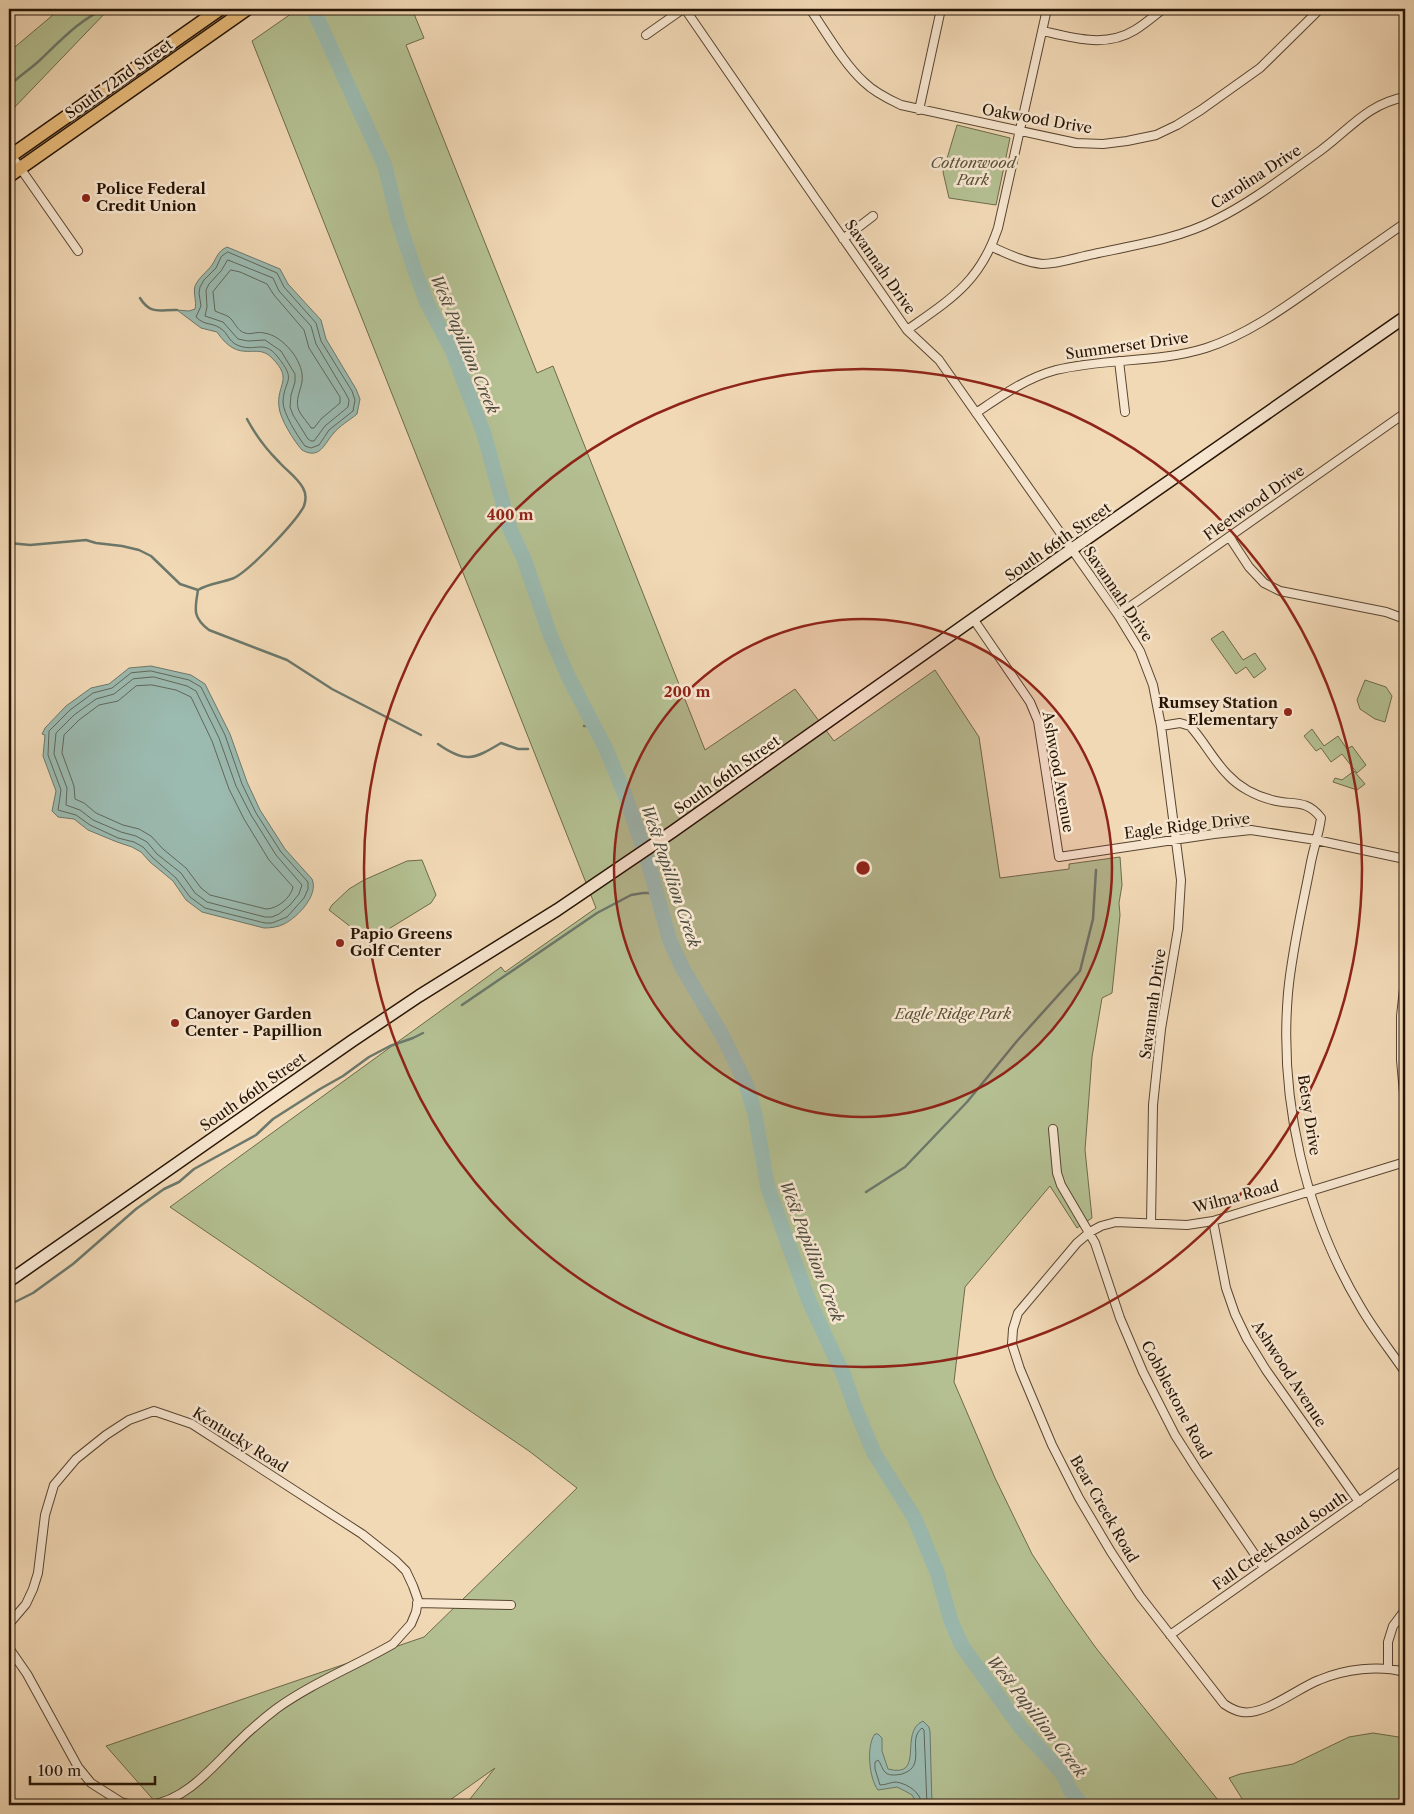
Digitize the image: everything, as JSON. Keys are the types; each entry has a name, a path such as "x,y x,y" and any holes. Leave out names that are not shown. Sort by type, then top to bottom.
{"main road":[{"name":"South 72nd Street","path":"10,154 220,9"},
{"name":"South 72nd Street","path":"9,176 247,9"}],"street":[{"path":"646,35 684,9"},
{"name":"Savannah Drive","path":"684,9 908,330 939,360 1118,615 1140,651 1153,685 1161,726 1181,880 1178,929 1161,1029 1153,1105 1152,1223"},
{"name":"Oakwood Drive","path":"810,9 864,82 883,96 901,105 1076,143 1103,144 1156,135 1177,125 1260,68 1320,9"},
{"path":"919,110 942,9"},
{"path":"908,330 943,305 965,286 976,273 992,247 998,228 1047,9"},
{"path":"1043,31 1082,39 1107,41 1119,38 1134,30 1164,9"},
{"name":"Carolina Drive","path":"992,247 1023,260 1043,264 1196,229 1242,205 1328,145 1359,117 1374,107 1405,97"},
{"path":"9,141 10,154 21,167 78,251"},
{"path":"843,239 873,216"},
{"name":"Summerset Drive","path":"976,413 1022,384 1056,370 1185,354 1207,348 1236,336 1292,302 1405,223"},
{"name":"South 66th Street","path":"9,1281 352,1041 672,832 1072,549 1405,317"},
{"path":"1120,361 1125,412"},
{"name":"Fleetwood Drive","path":"1118,615 1405,414"},
{"path":"1230,538 1249,566 1264,583 1280,591 1386,612 1405,619"},
{"name":"Ashwood Avenue","path":"974,620 1030,702 1038,721 1059,857"},
{"name":"Betsy Drive","path":"1161,726 1180,723 1190,726 1228,776 1244,788 1272,800 1307,805 1321,818 1288,994 1287,1049 1291,1106 1300,1151 1321,1224 1342,1273 1360,1307 1405,1372"},
{"name":"Eagle Ridge Drive","path":"1059,857 1251,830 1316,840 1405,859"},
{"path":"1405,980 1401,1016 1401,1060 1405,1104"},
{"name":"Cobblestone Road","path":"1053,1129 1057,1173 1061,1185 1095,1243 1120,1318 1143,1372 1167,1419 1196,1468 1264,1568"},
{"name":"Wilma Road","path":"1036,1290 1077,1243 1101,1226 1116,1222 1187,1224 1213,1221 1405,1162"},
{"name":"Ashwood Avenue","path":"1213,1221 1226,1288 1235,1314 1247,1339 1266,1370 1359,1502"},
{"name":"Bear Creek Road","path":"1036,1290 1018,1313 1013,1329 1012,1344 1020,1369 1052,1445 1079,1498 1140,1596 1224,1704 1242,1713 1259,1710 1319,1680 1347,1672 1388,1669"},
{"name":"Kentucky Road","path":"9,1624 26,1604 33,1589 38,1573 45,1515 54,1485 76,1459 106,1435 129,1420 154,1411 192,1424 362,1534 406,1571 414,1586 417,1604"},
{"name":"Fall Creek Road South","path":"1170,1635 1405,1469"},
{"path":"150,1805 173,1799 184,1792 240,1740 277,1709 318,1684 393,1644 410,1624 416,1612 417,1604 511,1605"},
{"path":"1405,1610 1393,1626 1388,1642 1388,1669 1405,1672"},
{"path":"9,1648 28,1674 78,1767 91,1783 103,1792 131,1805"}],"green space":[{"path":"60,9 109,9 11,111 9,109 9,52"},
{"name":"Eagle Ridge Park","path":"298,9 412,9 424,38 406,45 537,373 553,366 705,750 795,689 834,741 935,670 979,737 1000,878 1069,869 1069,864 1120,857 1122,885 1112,993 1102,998 1092,1057 1085,1150 1092,1218 1077,1228 1050,1186 965,1287 954,1382 995,1478 1032,1554 1096,1648 1222,1805 465,1805 495,1768 443,1805 158,1805 106,1746 424,1637 577,1488 529,1451 170,1207 501,967 505,972 596,908 252,41"},
{"name":"Cottonwood Park","path":"957,125 1010,138 996,205 949,198 943,172"},
{"path":"1223,631 1243,660 1255,653 1266,669 1254,678 1246,667 1236,674 1211,639"},
{"path":"1365,680 1386,687 1392,696 1385,722 1375,719 1360,709 1357,700"},
{"path":"1312,729 1324,746 1338,736 1347,749 1352,746 1366,765 1357,773 1342,754 1331,762 1321,748 1316,751 1304,736"},
{"path":"1354,771 1365,784 1357,790 1333,782 1335,778 1342,780"},
{"path":"422,860 436,895 431,903 369,941 329,910 349,889 364,880 407,861"},
{"path":"1373,1733 1405,1738 1405,1805 1246,1805 1229,1778 1240,1774 1293,1764 1349,1737"}],"water":[{"path":"227,247 280,269 288,284 321,320 326,339 356,389 360,399 357,414 338,428 321,450 317,452 308,453 302,450 291,436 285,424 279,407 283,377 278,365 272,358 266,353 240,351 233,348 217,332 201,328 177,310 189,311 195,309 195,286 220,252"},
{"path":"151,666 191,675 205,684 230,734 247,782 260,810 285,849 312,879 313,892 310,898 301,911 290,921 274,927 264,928 202,912 186,900 173,881 141,852 88,830 74,819 58,817 52,811 56,791 43,756 45,735 42,734 45,728 66,706 91,688 109,684 129,668"},
{"path":"923,1721 929,1727 930,1732 932,1805 918,1805 912,1795 897,1787 878,1790 872,1778 870,1762 872,1739 875,1734 878,1734 882,1738 882,1751 888,1769 899,1770 906,1767 909,1761 912,1735 916,1727"}],"waterway":[{"path":"9,86 79,24 106,9"},
{"name":"West Papillion Creek","path":"313,9 385,166 398,220 415,271 427,303 452,350 484,434 510,529 524,559 549,632 568,676 606,749 625,795 648,862 670,941 683,969 722,1035 746,1084 755,1114 768,1188 809,1301 844,1376 874,1453 914,1517 937,1572 951,1621 962,1646 1021,1728 1063,1775 1070,1790 1082,1805"},
{"path":"140,298 144,304 152,309 161,311 177,310"},
{"path":"9,543 30,545 86,540 139,550 151,556 180,584 198,590 234,578 251,566 283,534 304,506 305,499 305,492 301,484 266,447 247,419"},
{"path":"198,590 196,602 197,617 209,630 287,660 332,689 421,735"},
{"path":"584,726 593,726"},
{"path":"438,744 462,757 476,756 501,743 518,749 528,749"},
{"path":"866,1192 905,1167 967,1102 1017,1041 1080,971 1093,919 1096,870"},
{"path":"462,1005 597,913 631,895 657,893"},
{"path":"9,1305 33,1293 73,1264 136,1209 164,1189 179,1182 194,1169 256,1135 273,1119 343,1076 369,1057 390,1046 423,1033"}],"place":[{"name":"Police Federal Credit Union","path":"86,198"},
{"name":"Rumsey Station Elementary","path":"1288,712"},
{"name":"Papio Greens Golf Center","path":"340,943"},
{"name":"Canoyer Garden Center - Papillion","path":"175,1023"}]}
